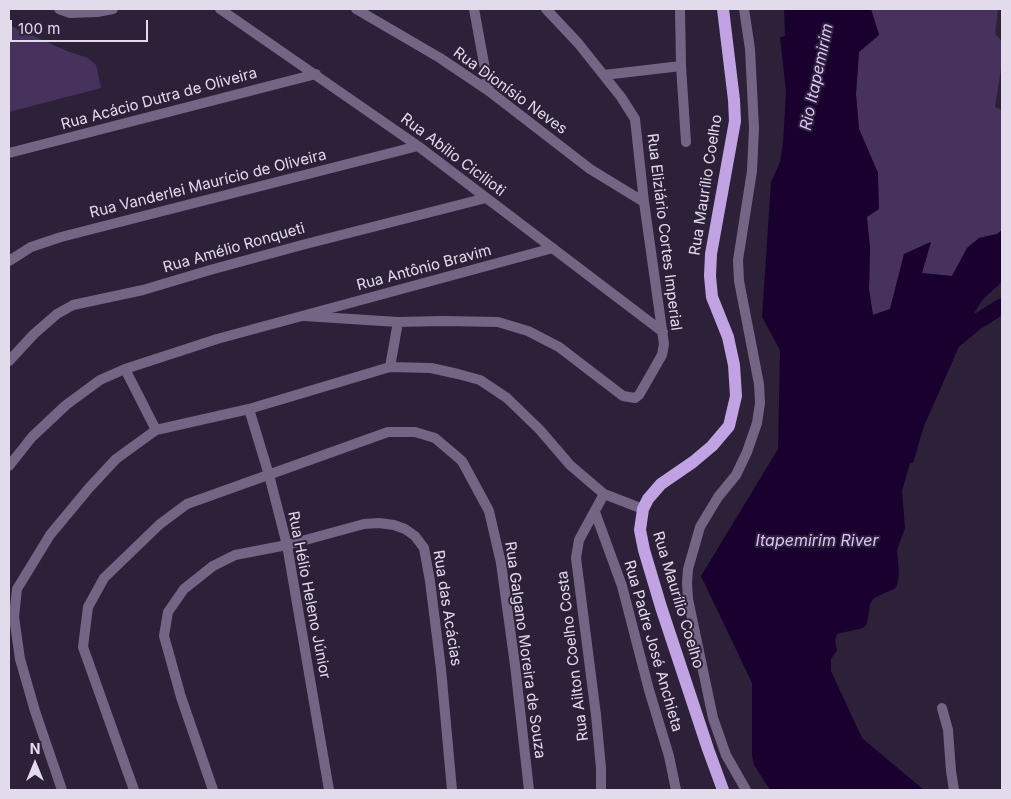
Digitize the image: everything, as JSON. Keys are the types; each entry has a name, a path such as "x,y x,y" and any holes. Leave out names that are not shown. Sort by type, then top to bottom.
{"main road":[{"name":"Rua Maurílio Coelho","path":"722,9 735,121 712,245 710,276 712,297 728,337 734,365 736,396 729,426 720,438 693,462 661,484 648,499 642,509 640,530 644,550 723,790"}],"street":[{"path":"59,9 70,13 97,12 113,9"},
{"name":"Rua Abílio Cicilioti","path":"220,9 418,146 663,332"},
{"name":"Rua Dionísio Neves","path":"356,9 440,58 489,91 590,169 644,202"},
{"path":"474,9 489,91"},
{"path":"680,9 681,66 686,142"},
{"path":"744,9 750,48 754,128 752,171 738,260 739,281 758,376 760,403 757,423 744,460 736,475 718,497 700,527 690,562 687,582 688,599 713,718 726,755 746,790"},
{"name":"Rua Eliziário Cortes Imperial","path":"304,316 398,322 498,322 528,331 559,347 623,396 630,399 638,395 662,355 664,344 644,202 635,119 604,75 548,10"},
{"path":"604,75 681,66"},
{"name":"Rua Acácio Dutra de Oliveira","path":"9,153 316,74"},
{"name":"Rua Vanderlei Maurício de Oliveira","path":"9,261 31,247 61,237 418,146"},
{"name":"Rua Amélio Ronqueti","path":"9,361 46,324 73,305 143,290 293,247 486,198"},
{"name":"Rua Antônio Bravim","path":"9,466 32,437 66,406 100,380 125,369 217,339 553,248"},
{"path":"390,367 398,322"},
{"path":"62,790 35,711 20,659 14,618 13,588 50,535 89,488 116,459 156,430 249,409 390,367 431,368 480,380 507,398 540,430 570,465 604,494 642,509"},
{"path":"125,369 156,430"},
{"name":"Rua Hélio Heleno Júnior","path":"249,409 269,475 287,545 329,790"},
{"name":"Rua Galgano Moreira de Souza","path":"134,790 83,647 88,607 104,578 149,535 187,504 388,432 415,432 435,438 462,461 489,511 501,563 529,790"},
{"name":"Rua Ailton Coelho Costa","path":"601,790 596,715 576,558 579,540 604,494"},
{"name":"Rua Padre José Anchieta","path":"595,512 622,586 649,690 669,756 676,790"},
{"name":"Rua das Acácias","path":"213,790 181,698 164,636 168,612 184,589 213,566 235,555 287,545 364,524 379,523 405,529 415,536 424,548 441,669 452,790"},
{"path":"942,708 948,730 954,790"}],"shaded area":[{"path":"871,9 998,9 995,34 1002,41 1002,63 995,107 1002,110 1002,230 997,234 979,238 967,248 952,276 922,273 930,242 904,254 890,309 873,315 869,289 870,248 866,217 878,173 859,129 856,94 859,52 879,35"},
{"path":"9,25 67,51 88,58 96,65 101,88 9,112"}],"water":[{"name":"Itapemirim River","path":"784,9 871,9 879,35 859,52 856,94 859,129 878,173 879,209 867,217 870,248 869,289 873,315 890,309 904,254 931,242 922,273 952,276 967,248 979,238 997,234 1002,230 1002,282 983,299 973,315 924,426 913,463 910,463 902,491 905,528 897,550 899,573 897,586 873,599 870,604 867,624 863,628 837,634 835,640 837,650 831,659 831,671 862,738 924,790 770,790 754,765 752,755 752,683 701,576 778,449 780,350 762,317 771,182 780,162 783,143 786,92 780,37 785,36"}],"waterway":[{"name":"Rio Itapemirim","path":"951,343 975,323 1002,306"}]}
